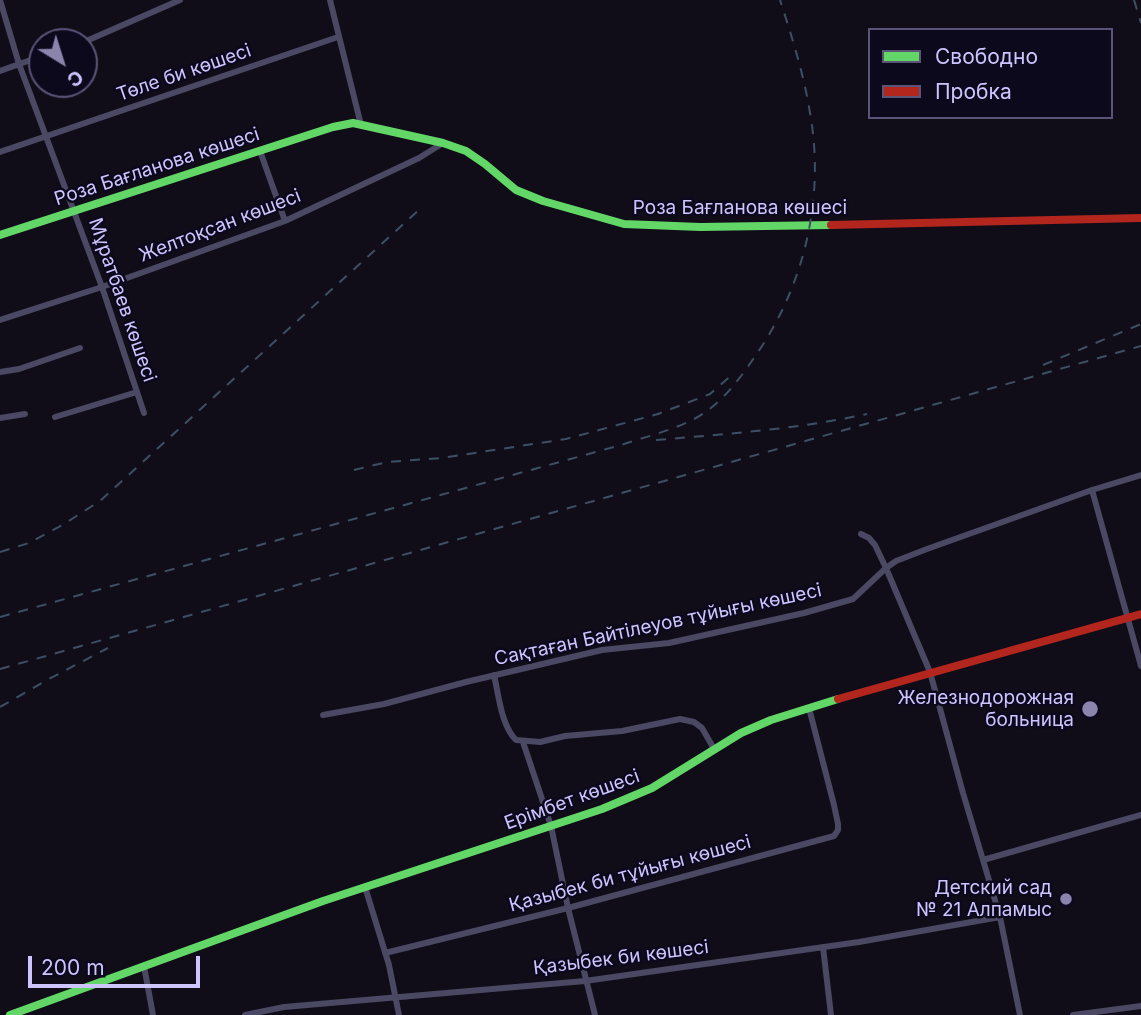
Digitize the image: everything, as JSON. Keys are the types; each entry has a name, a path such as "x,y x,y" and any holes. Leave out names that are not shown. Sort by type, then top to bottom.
{"street":[{"name":"Мұратбаев көшесі","path":"0,0 19,64 75,211 144,413"},
{"path":"98,36 180,0"},
{"path":"330,0 361,125"},
{"name":"Төле би көшесі","path":"0,152 338,37"},
{"path":"0,71 28,61"},
{"name":"Роза Бағланова көшесі","path":"0,235 260,150 353,123 443,143 466,151 516,190 543,201 633,225 783,226 1141,218"},
{"name":"Желтоқсан көшесі","path":"0,320 102,287 285,221 419,158 443,143"},
{"path":"260,150 285,221"},
{"path":"0,372 19,369 79,348"},
{"path":"55,418 137,392"},
{"path":"0,418 25,414"},
{"name":"Сақтаған Байтілеуов тұйығы көшесі","path":"323,715 384,704 602,650 669,643 804,613 853,599 896,561 1141,475"},
{"path":"1092,490 1141,666"},
{"path":"861,534 869,538 886,568 930,673 1000,917 1020,1015"},
{"name":"Ерімбет көшесі","path":"10,1015 323,901 602,809 652,788 741,733 771,720 1141,614"},
{"path":"494,676 510,734 516,740 540,742 565,736 622,731 680,719 694,722 702,728 715,749"},
{"name":"Қазыбек би тұйығы көшесі","path":"385,953 568,908 834,836 838,824 809,708"},
{"path":"523,742 551,826 595,1015"},
{"path":"983,860 1141,815"},
{"path":"365,887 390,965 399,1015"},
{"name":"Қазыбек би көшесі","path":"245,1015 284,1007 586,981 824,947 1000,917"},
{"path":"824,947 831,1015"},
{"path":"144,966 153,1015"},
{"path":"1073,1015 1141,1006"}],"railway":[{"path":"0,617 621,445 669,430 715,405 731,389 758,352 788,297 799,268 813,207 814,144 810,113 801,70 780,0"},
{"path":"1134,0 1141,23"},
{"path":"0,552 29,543 100,501 421,208"},
{"path":"1043,365 1141,324"},
{"path":"0,669 1141,346"},
{"path":"354,470 387,462 442,458 566,439 658,414 710,394 734,373"},
{"path":"656,440 789,427 867,414"},
{"path":"0,707 108,648"}],"traffic: fast":[{"path":"0,235 333,127 353,123 443,143 466,151 516,190 543,201 624,224 700,227 831,225"},
{"path":"10,1015 323,901 602,809 652,788 741,733 771,720 838,699"}],"traffic: jam":[{"path":"831,225 1141,218"},
{"path":"838,699 1141,614"}],"place":[{"name":"Железнодорожная больница","path":"1090,709"},
{"name":"Детский сад № 21 Алпамыс","path":"1066,899"}]}
